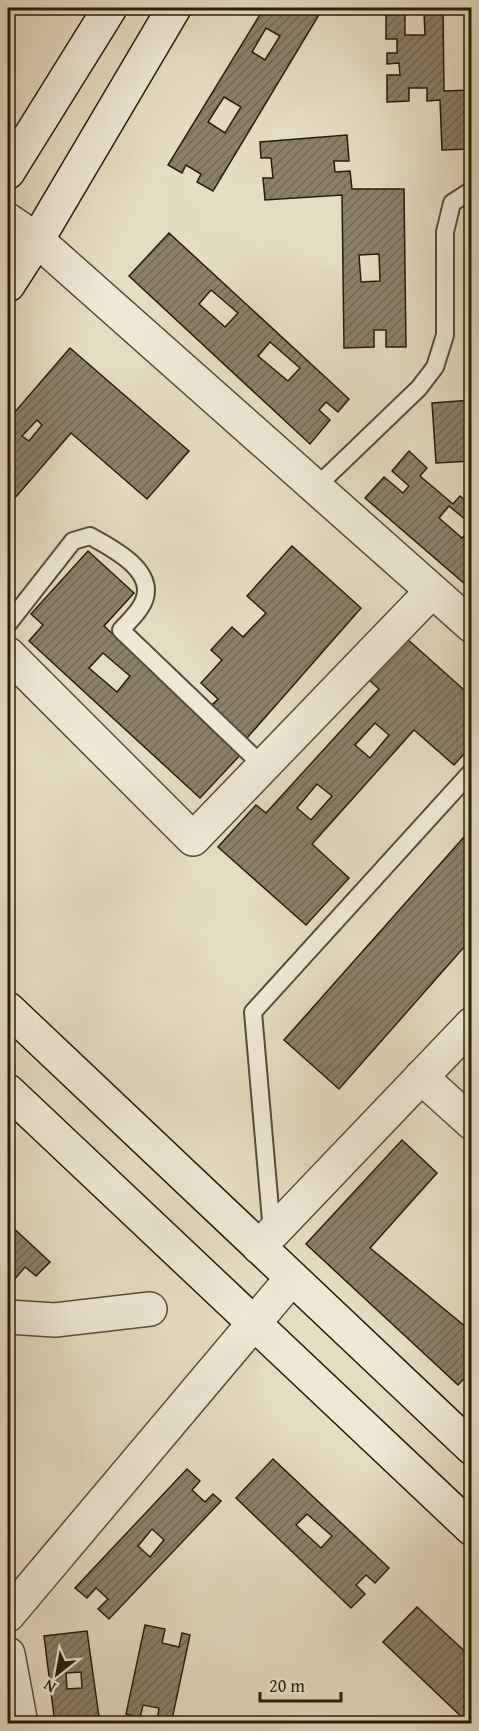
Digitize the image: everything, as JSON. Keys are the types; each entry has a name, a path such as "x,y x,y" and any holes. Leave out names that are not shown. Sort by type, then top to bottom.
{"street":[{"path":"8,172 110,8"},
{"path":"8,285 174,8"},
{"path":"8,220 37,240 471,626"},
{"path":"8,654 193,838 432,591"},
{"path":"8,1010 265,1240 292,1278 471,1448"},
{"path":"265,1240 471,1024"},
{"path":"421,1077 471,1123"},
{"path":"8,1090 471,1529"},
{"path":"8,1615 292,1278"},
{"path":"8,1317 55,1320 150,1309"},
{"path":"8,1654 21,1724"}],"lane":[{"path":"316,488 419,388 435,367 445,335 445,232 453,203 471,190"},
{"path":"8,624 73,541 90,536 116,549 140,571 146,590 141,607 121,630 263,766"},
{"path":"265,1240 253,1012 471,771"}],"building":[{"path":"264,8 323,8 213,191 197,182 201,174 186,165 182,173 168,165","holes":["266,28 280,36 265,60 252,52","224,97 241,107 225,133 208,122"]},
{"path":"443,11 444,91 472,90 472,149 442,150 440,100 427,101 427,88 409,88 409,101 387,102 387,75 400,75 399,63 387,64 387,53 397,53 397,39 386,39 386,12 405,12 405,35 425,35 424,12"},
{"path":"347,135 349,161 334,161 335,172 350,171 352,189 404,189 406,347 386,347 386,330 374,330 374,347 344,348 342,195 265,200 263,178 273,178 271,158 261,158 260,142","holes":["379,254 380,281 361,282 359,255"]},
{"path":"169,233 349,399 338,412 326,402 319,410 330,420 310,444 129,276","holes":["211,290 238,313 225,327 199,304","270,342 300,368 288,381 258,356"]},
{"path":"70,348 189,451 147,499 71,433 8,506 8,420","holes":["37,420 42,425 29,441 22,436"]},
{"path":"472,400 472,461 436,463 432,403"},
{"path":"409,451 427,468 420,476 453,504 460,496 472,506 472,525 449,506 439,518 462,538 472,528 472,590 365,498 384,477 403,493 409,486 392,471"},
{"path":"292,546 361,608 247,738 211,706 218,699 201,683 222,660 211,650 232,627 243,637 266,613 247,596"},
{"path":"88,551 134,593 104,626 242,753 200,798 29,641 43,625 31,614","holes":["103,653 130,676 117,692 89,668"]},
{"path":"406,638 472,697 472,745 454,765 414,730 312,844 349,878 306,925 218,847 256,805 266,813 379,689 369,680","holes":["375,723 389,735 370,758 355,745","317,784 332,796 311,820 297,808"]},
{"path":"472,828 472,938 339,1089 284,1040"},
{"path":"402,1140 437,1173 370,1248 472,1332 472,1370 458,1385 306,1244"},
{"path":"8,1223 50,1262 36,1276 25,1267 14,1280 8,1274"},
{"path":"273,1459 389,1568 375,1583 366,1575 356,1585 365,1594 351,1608 236,1498","holes":["307,1514 332,1536 321,1548 296,1525"]},
{"path":"187,1469 200,1481 192,1490 205,1502 213,1494 221,1501 109,1619 98,1609 108,1599 96,1588 87,1598 75,1588","holes":["152,1529 164,1540 150,1557 138,1546"]},
{"path":"417,1607 472,1658 472,1724 469,1724 383,1642"},
{"path":"145,1625 165,1629 162,1643 179,1647 182,1633 190,1635 171,1724 157,1721 159,1708 143,1705 140,1718 126,1714"},
{"path":"87,1631 100,1724 55,1724 44,1636","holes":["81,1672 82,1688 67,1689 66,1673"]}]}
